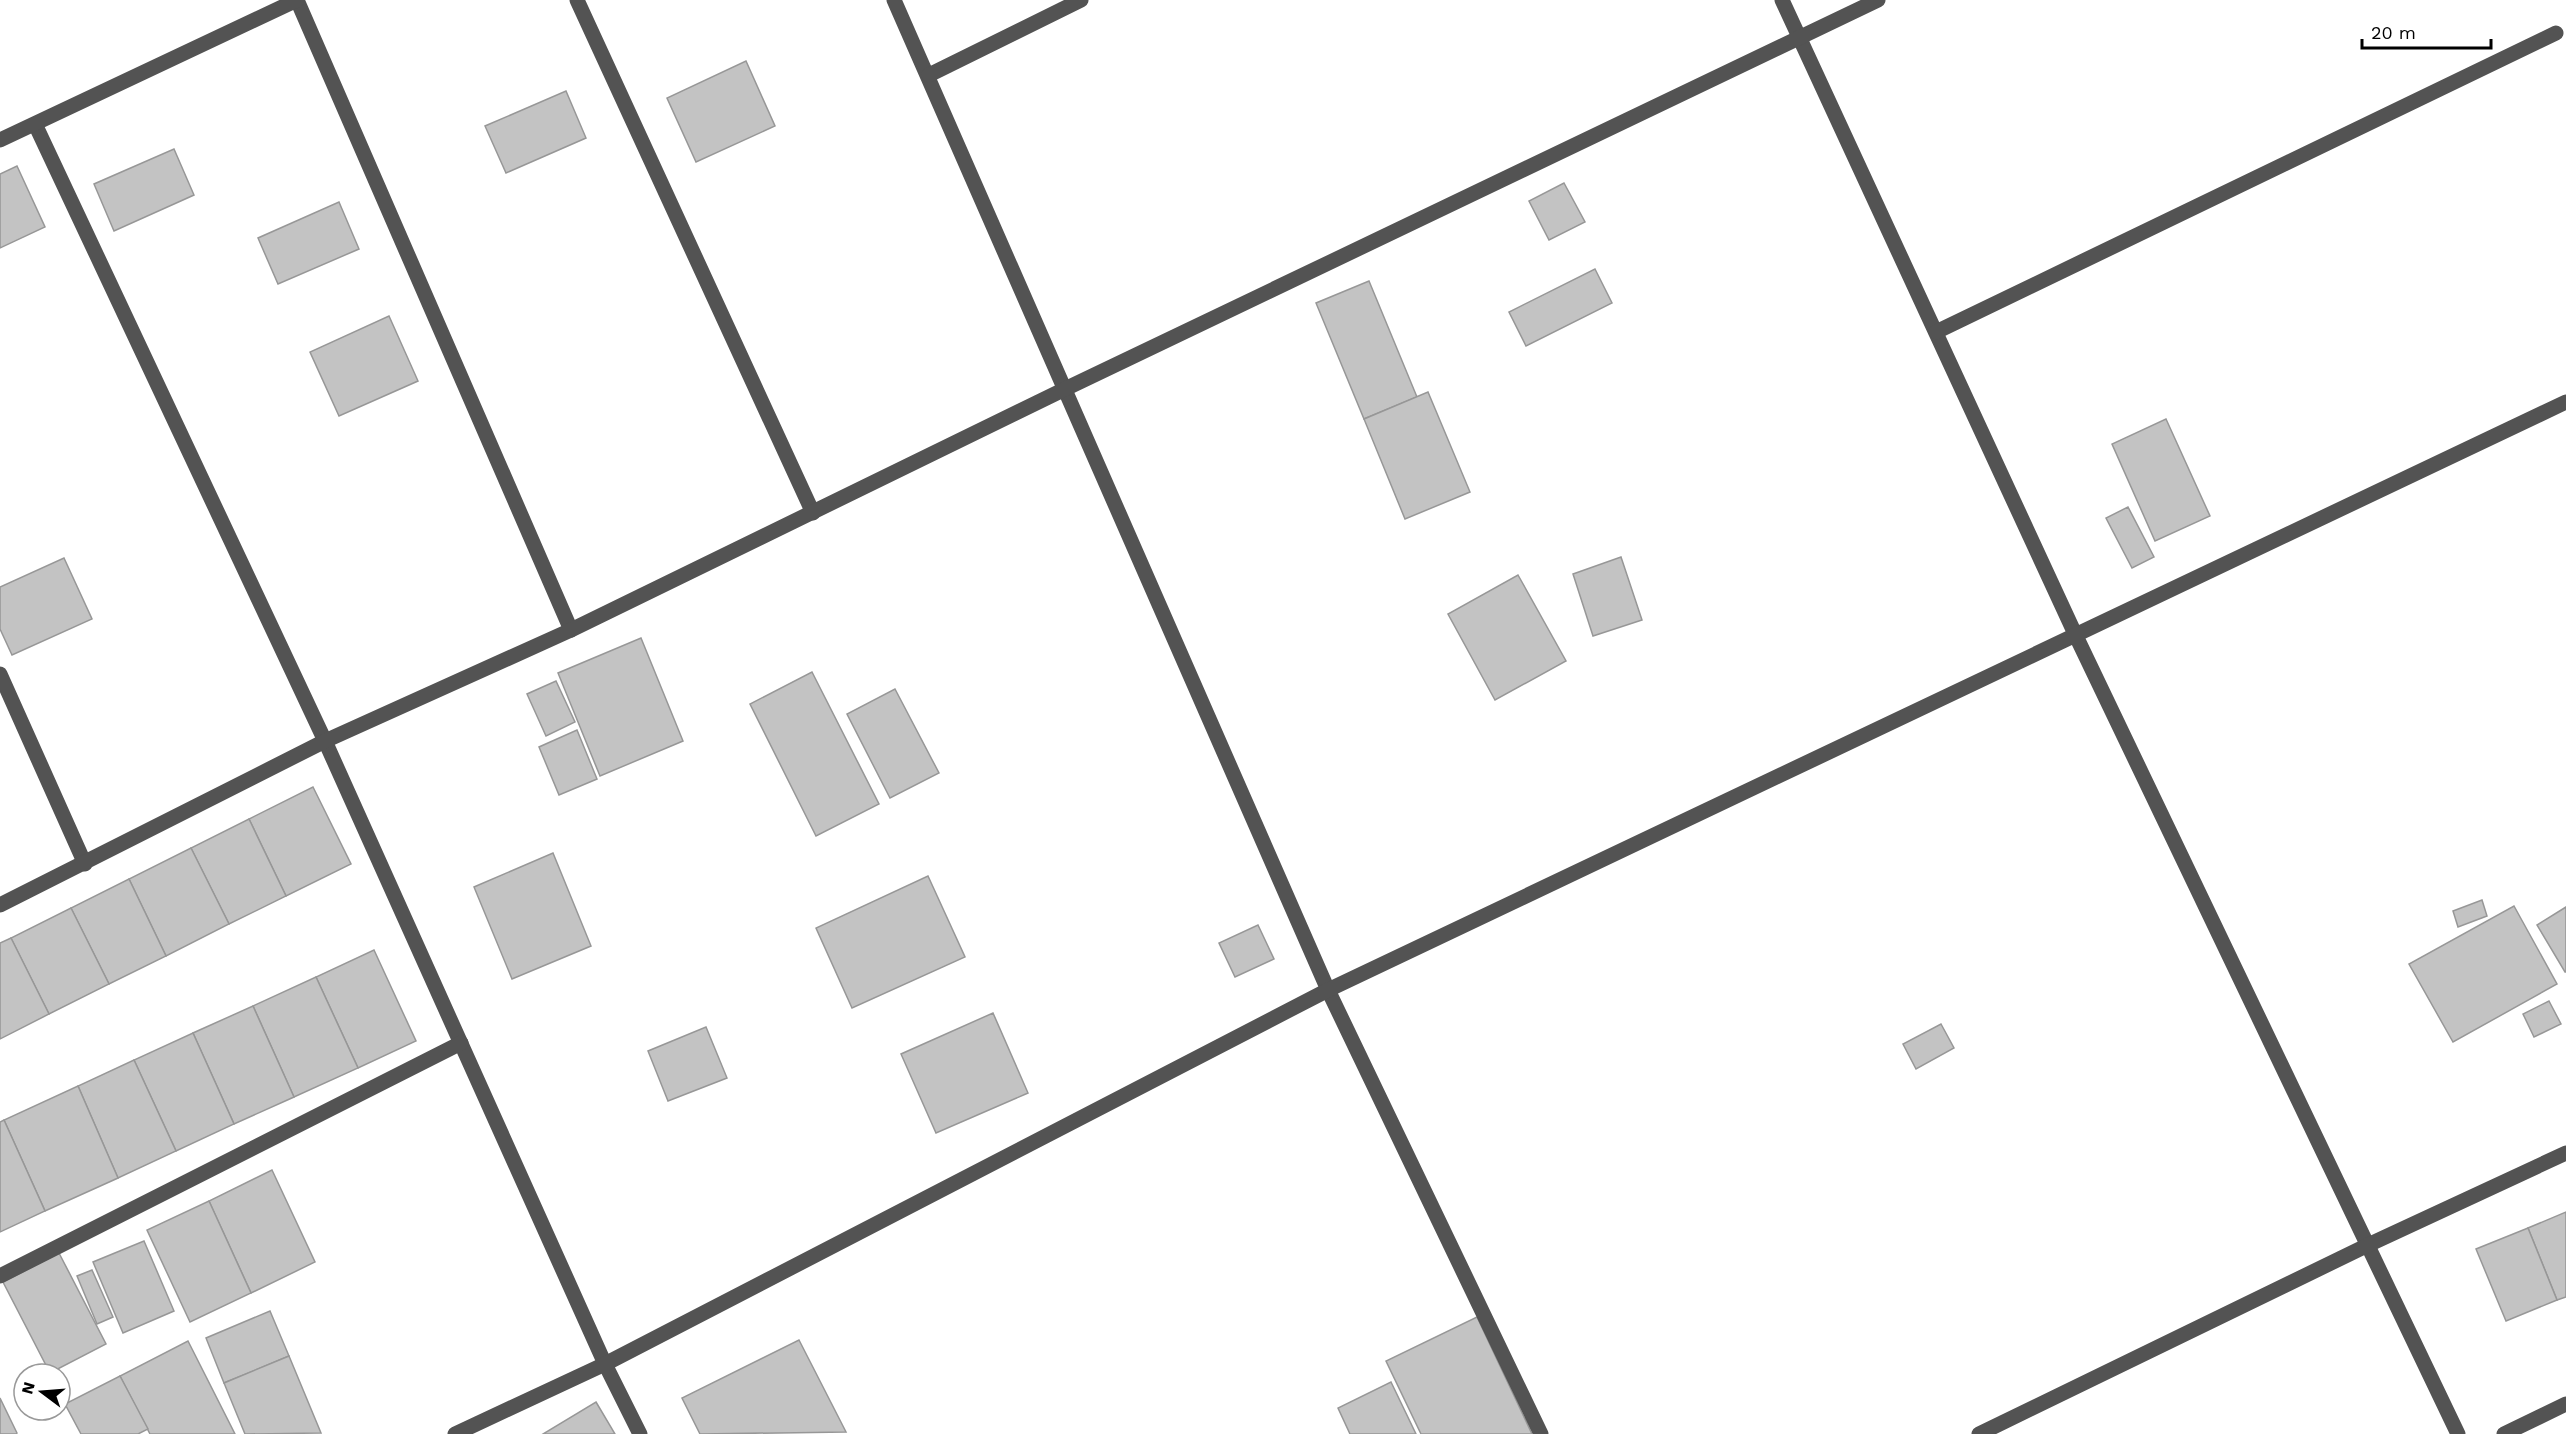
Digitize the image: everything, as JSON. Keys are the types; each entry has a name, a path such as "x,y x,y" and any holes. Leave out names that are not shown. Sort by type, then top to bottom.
{"street":[{"path":"0,140 297,0 571,630"},
{"path":"577,0 813,513"},
{"path":"894,0 929,75 1328,990 1541,1434"},
{"path":"929,75 1081,0"},
{"path":"1782,0 2076,636 2458,1434"},
{"path":"0,905 325,741 571,630 1065,389 1878,0"},
{"path":"1936,332 2556,33"},
{"path":"35,124 325,741 605,1364 640,1434"},
{"path":"455,1434 605,1364 1328,990 2566,402"},
{"path":"0,674 85,864"},
{"path":"0,1276 461,1043"},
{"path":"1979,1434 2368,1245 2566,1153"},
{"path":"2504,1434 2566,1404"}],"building":[{"path":"746,61 775,126 696,162 667,98"},
{"path":"566,91 586,138 506,173 485,126"},
{"path":"174,149 194,195 114,231 94,184"},
{"path":"17,166 45,227 0,248 0,174"},
{"path":"1564,183 1585,222 1549,240 1529,201"},
{"path":"339,202 359,249 278,284 258,238"},
{"path":"1595,269 1612,303 1526,346 1509,312"},
{"path":"1369,281 1417,397 1364,419 1316,303"},
{"path":"389,316 418,381 339,416 310,352"},
{"path":"1428,392 1470,492 1405,519 1364,419"},
{"path":"2166,419 2210,516 2155,541 2112,444"},
{"path":"2128,507 2154,557 2132,568 2106,518"},
{"path":"1621,557 1642,620 1593,636 1573,574"},
{"path":"64,558 92,619 12,655 0,629 0,587"},
{"path":"1518,575 1566,661 1495,700 1448,614"},
{"path":"641,638 683,741 600,776 558,673"},
{"path":"812,672 879,804 816,836 750,704"},
{"path":"556,681 575,722 546,736 527,694"},
{"path":"895,689 939,773 890,798 847,714"},
{"path":"577,730 597,779 559,795 539,747"},
{"path":"313,787 351,864 286,896 249,819"},
{"path":"249,819 286,896 229,924 191,848"},
{"path":"191,848 229,924 166,956 129,879"},
{"path":"553,853 591,946 512,979 474,887"},
{"path":"928,876 965,957 852,1008 816,928"},
{"path":"129,879 166,956 109,984 71,908"},
{"path":"2482,900 2487,916 2458,927 2453,911"},
{"path":"2514,906 2557,984 2453,1042 2409,964"},
{"path":"2566,907 2566,972 2565,972 2537,925"},
{"path":"71,908 109,984 49,1014 11,938"},
{"path":"1258,925 1274,959 1235,977 1219,943"},
{"path":"11,938 49,1014 0,1039 0,943"},
{"path":"374,950 416,1041 358,1068 316,977"},
{"path":"316,977 358,1068 294,1097 253,1006"},
{"path":"2549,1001 2561,1024 2534,1037 2523,1014"},
{"path":"253,1006 294,1097 234,1124 193,1033"},
{"path":"993,1013 1028,1093 936,1133 901,1054"},
{"path":"1941,1024 1954,1048 1916,1069 1903,1044"},
{"path":"706,1027 727,1078 668,1101 648,1051"},
{"path":"193,1033 234,1124 176,1151 134,1060"},
{"path":"134,1060 176,1151 118,1178 78,1086"},
{"path":"78,1086 118,1178 45,1211 4,1120"},
{"path":"4,1120 45,1211 0,1232 0,1122"},
{"path":"272,1170 315,1262 251,1293 209,1201"},
{"path":"209,1201 251,1293 190,1322 147,1230"},
{"path":"2566,1212 2566,1297 2557,1300 2528,1228"},
{"path":"2528,1228 2557,1300 2506,1321 2476,1249"},
{"path":"144,1241 174,1311 123,1333 93,1262"},
{"path":"59,1253 106,1344 71,1362 44,1362 3,1282"},
{"path":"92,1270 113,1317 97,1324 77,1276"},
{"path":"270,1311 289,1356 224,1383 206,1338"},
{"path":"1477,1317 1532,1434 1421,1434 1386,1361"},
{"path":"799,1340 846,1432 700,1434 682,1398"},
{"path":"188,1341 235,1434 150,1434 120,1376"},
{"path":"289,1356 321,1433 245,1434 224,1383"},
{"path":"120,1376 148,1429 138,1434 81,1434 72,1417 72,1400"},
{"path":"1391,1382 1416,1434 1350,1434 1338,1408"},
{"path":"0,1398 17,1433 16,1434 0,1434"},
{"path":"596,1402 615,1434 543,1434"}]}
